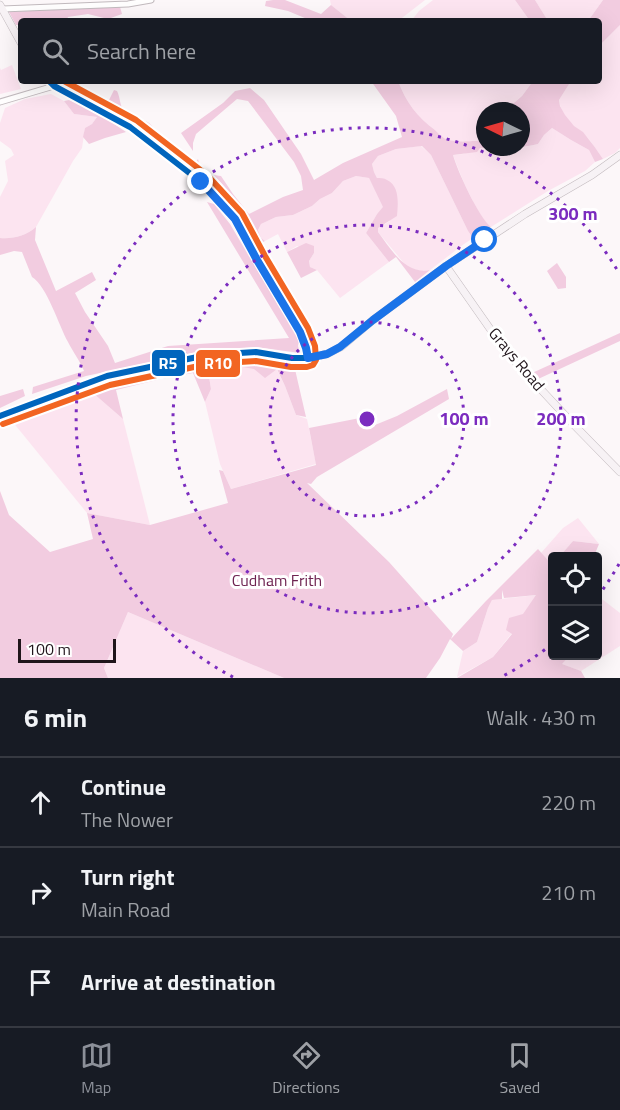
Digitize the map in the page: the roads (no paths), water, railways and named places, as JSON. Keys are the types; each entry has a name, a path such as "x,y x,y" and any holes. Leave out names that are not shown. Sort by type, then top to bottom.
{"street":[{"path":"18,38 1,7 126,4 151,0"},
{"path":"0,102 49,84"},
{"path":"54,84 130,127 201,182 235,219 300,332 308,358"},
{"path":"0,416 107,376 207,355 256,352 292,358 308,358 327,354 340,347 446,266 525,214 592,175 620,154"},
{"name":"Grays Road","path":"446,266 507,353 620,472"}],"park label":[{"name":"Cudham Frith","path":"277,580"}]}
